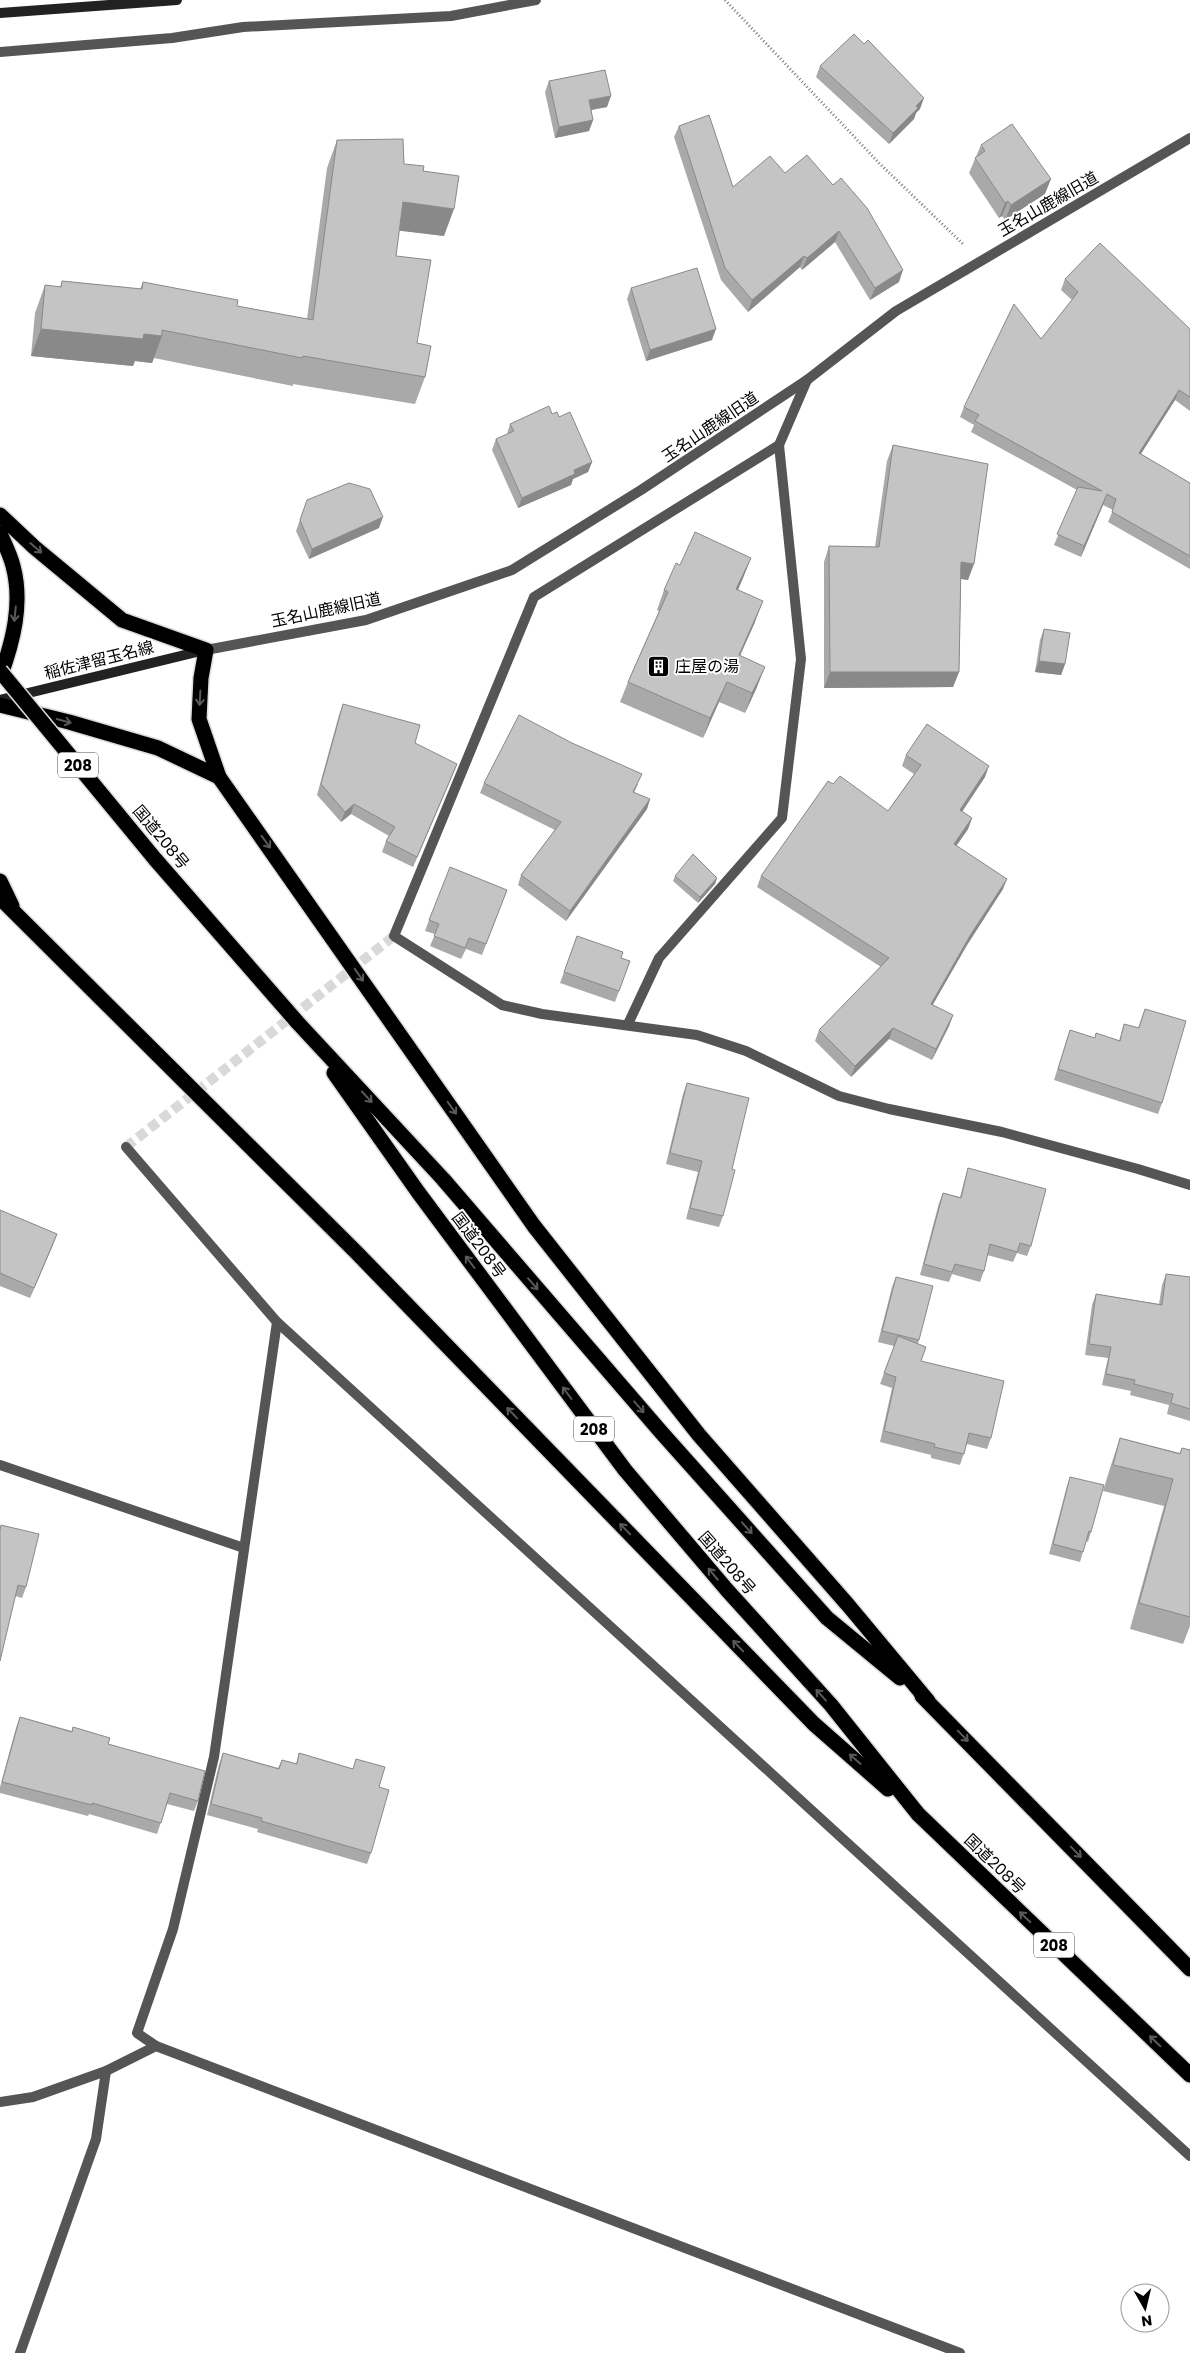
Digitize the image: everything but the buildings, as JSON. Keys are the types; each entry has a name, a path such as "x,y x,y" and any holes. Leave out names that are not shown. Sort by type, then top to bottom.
{"highway":[{"path":"0,515 34,547 122,620 206,650 200,678 199,719 219,777 534,1226 699,1435 848,1605 928,1701"},
{"path":"0,533 13,566 16,603 13,642 0,677"},
{"name":"国道208号","path":"0,672 155,859 298,1023 443,1179 661,1432 827,1618 928,1701 1190,1969"},
{"path":"0,705 158,748 219,777"},
{"path":"0,881 14,912"},
{"path":"0,898 356,1252 814,1724 918,1814"},
{"name":"国道208号","path":"298,1023 418,1192 625,1470 726,1590 831,1706 918,1814 1190,2075"}],"main road":[{"path":"0,14 177,0"},
{"name":"稲佐津留玉名線","path":"0,700 206,650"}],"street":[{"path":"0,52 172,38 243,27 451,16 536,0"},
{"name":"玉名山鹿線旧道","path":"206,650 366,620 512,570 641,490 807,380 896,311 1190,138"},
{"path":"628,1024 659,958 782,818 801,659 779,445 807,380"},
{"path":"779,445 534,597 394,936 502,1005 542,1014 628,1024 697,1035 746,1050 838,1096 889,1109 1002,1132 1190,1185"},
{"path":"126,1146 276,1322 1190,2156"},
{"path":"276,1322 214,1757 173,1929 137,2033 156,2046 960,2353"},
{"path":"0,1465 244,1548"},
{"path":"0,2102 33,2097 106,2071 156,2046"},
{"path":"20,2353 96,2139 106,2071"}],"path":[{"path":"725,0 879,163 981,260"}],"tunnel":[{"path":"126,1147 394,936"}],"place":[{"name":"庄屋の湯","path":"659,666"}]}
